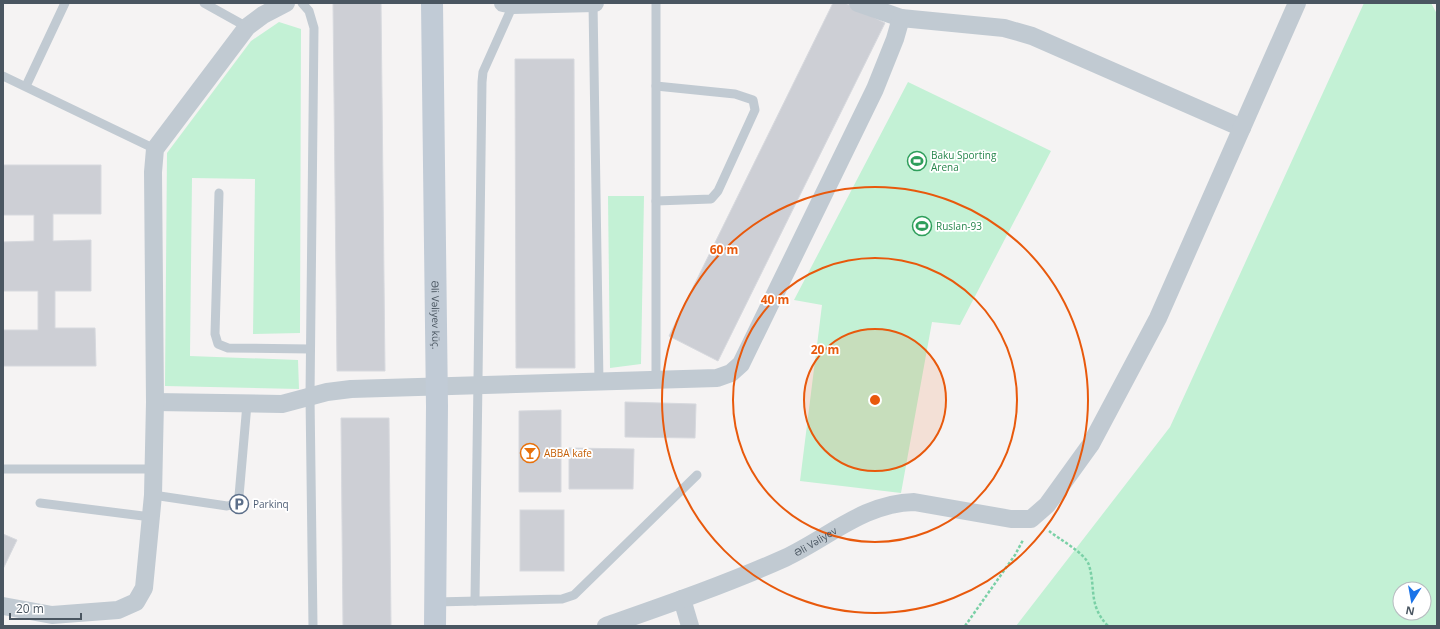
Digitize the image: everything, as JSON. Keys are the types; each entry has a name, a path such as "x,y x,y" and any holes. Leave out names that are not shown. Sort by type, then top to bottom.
{"street":[{"path":"3,606 52,615 118,610 136,602 144,588 153,495 155,402 153,172 155,149 247,27 263,14 286,3"},
{"name":"Əli Vəliyev küç.","path":"432,3 436,387 435,626"},
{"path":"508,4 594,3"},
{"path":"858,3 901,18 1004,28 1032,36 1242,128"},
{"path":"1031,519 1047,505 1091,444 1158,318 1297,3"},
{"path":"155,402 282,404 310,396 351,389 599,383 717,378 731,373 740,364 875,89 895,40 901,18"},
{"name":"Əli Vəliyev","path":"606,626 682,599 785,558 862,514 902,502 914,502 1011,519 1031,519"},
{"path":"682,599 690,626"}],"lane":[{"path":"26,86 65,3"},
{"path":"204,3 247,27"},
{"path":"302,3 309,11 314,28 310,349 313,626"},
{"path":"594,3 599,383"},
{"path":"656,3 656,380"},
{"path":"475,601 482,82 483,72 508,4"},
{"path":"3,76 155,149"},
{"path":"656,86 735,94 753,100 755,110 718,192 711,199 656,201"},
{"path":"219,193 215,334 218,344 228,348 310,349"},
{"path":"153,495 227,506 235,504 239,496 247,404"},
{"path":"3,469 153,469"},
{"path":"435,602 562,599 574,595 698,475"},
{"path":"40,503 151,517"}],"path":[{"path":"965,626 1015,555 1031,519 1081,554 1088,564 1094,600 1099,616 1108,626"}],"green space":[{"path":"1364,3 1431,3 1437,14 1437,626 1016,626 1170,427"},
{"path":"279,22 301,29 300,333 253,334 255,179 192,178 190,356 298,360 299,389 165,386 167,153 251,41"},
{"name":"Ruslan-93","path":"908,82 1051,151 960,325 932,322 901,493 800,481 822,305 794,300"},
{"path":"608,196 644,196 641,364 610,368"}],"building":[{"path":"333,3 381,3 385,371 337,371"},
{"path":"833,3 845,3 885,23 718,361 669,336"},
{"path":"515,59 574,59 575,368 516,368"},
{"path":"3,165 101,165 101,214 53,214 53,241 91,240 91,291 55,291 55,328 95,328 96,366 3,366 3,330 38,330 38,291 3,291 3,242 34,241 34,215 3,215"},
{"path":"625,402 696,404 695,438 625,437"},
{"path":"561,410 561,492 519,492 519,411"},
{"path":"341,418 389,418 391,626 343,626"},
{"path":"569,448 634,449 633,489 569,489"},
{"path":"520,510 564,510 564,571 520,571"},
{"path":"3,534 17,540 3,569"}],"place":[{"name":"Baku Sporting Arena","path":"917,161"},
{"name":"Ruslan-93","path":"922,226"},
{"name":"ABBA kafe","path":"530,453"},
{"name":"Parkinq","path":"239,504"}]}
